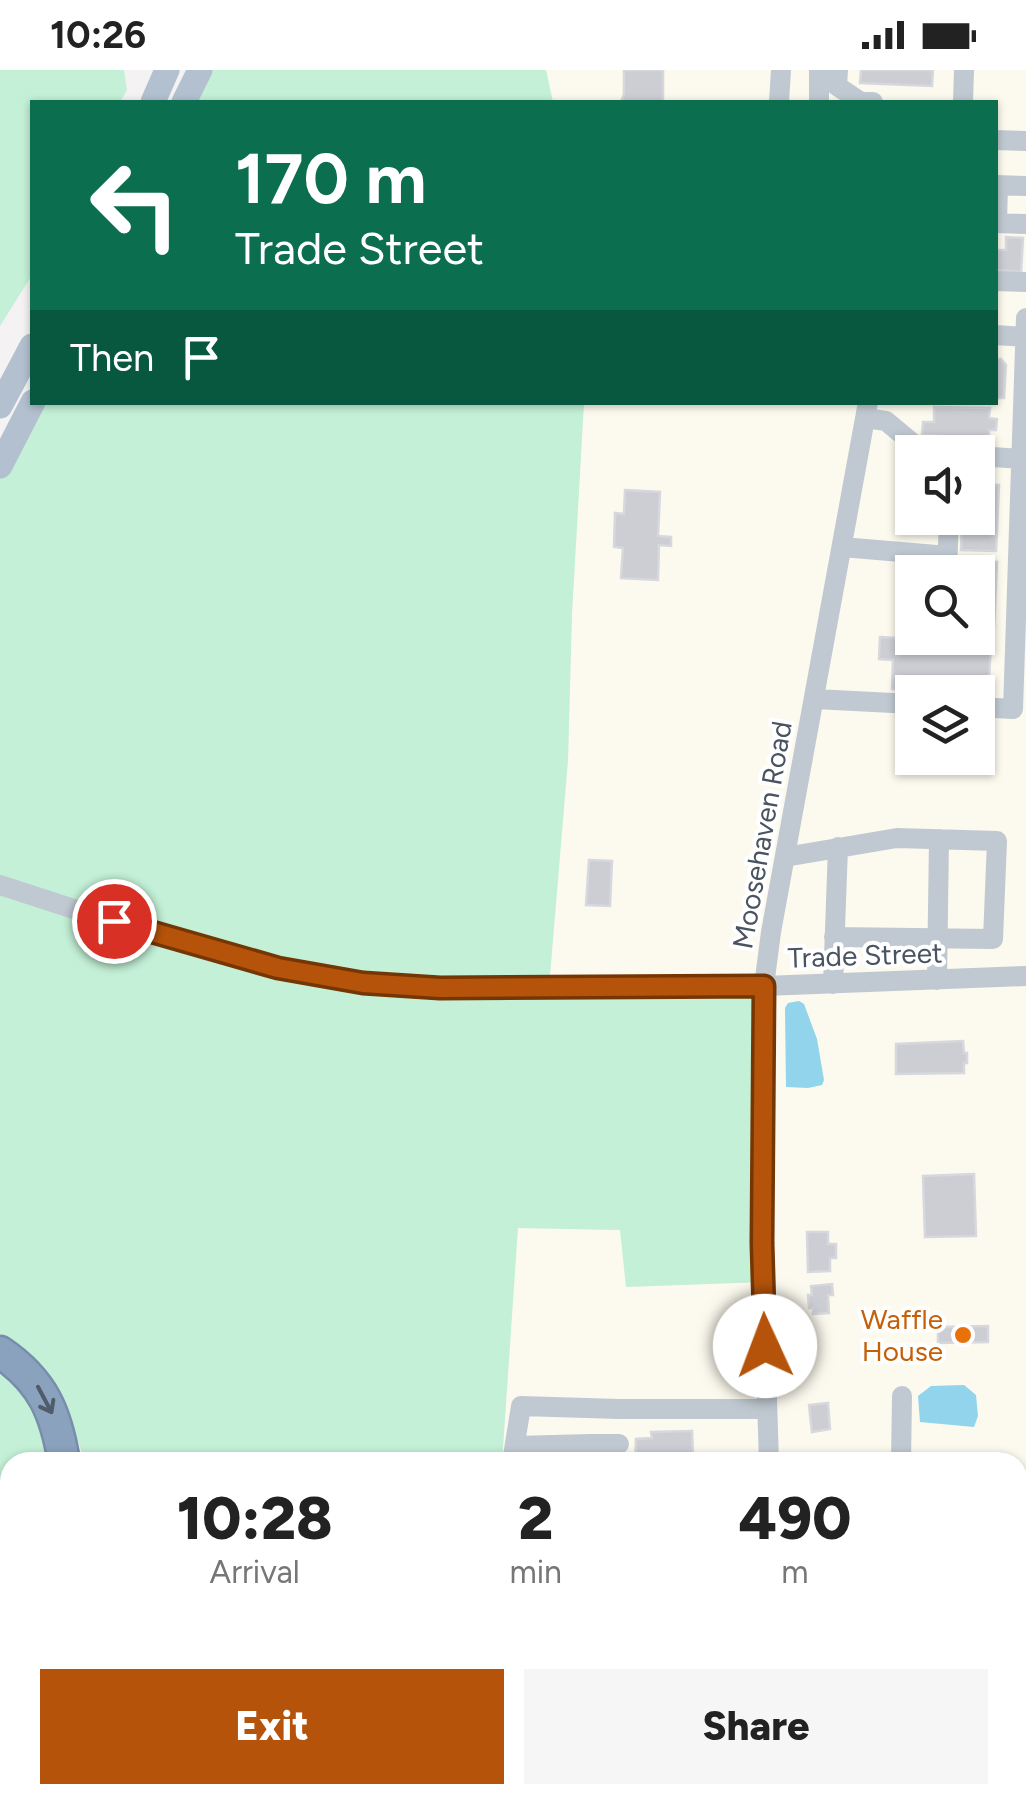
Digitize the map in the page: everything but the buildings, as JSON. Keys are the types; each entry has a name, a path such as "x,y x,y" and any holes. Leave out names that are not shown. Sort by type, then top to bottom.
{"highway":[{"path":"0,1352 36,1382 58,1424 62,1452"}],"main road":[{"path":"154,100 167,70"},
{"path":"167,100 179,70"},
{"path":"185,100 200,70"},
{"path":"0,406 30,350"},
{"path":"0,466 31,405"}],"street":[{"path":"779,100 781,70"},
{"path":"819,70 819,100"},
{"path":"838,70 837,86 858,100"},
{"path":"963,100 964,70"},
{"path":"998,140 1026,141"},
{"path":"998,186 1026,186"},
{"path":"998,223 1026,224"},
{"path":"998,281 1026,282"},
{"path":"995,708 1012,708 1021,631 1026,318"},
{"path":"998,335 1025,337"},
{"path":"866,410 903,435"},
{"name":"Moosehaven Road","path":"769,1452 762,1243 764,986 866,410"},
{"path":"995,457 1021,459"},
{"path":"842,547 895,556"},
{"path":"814,698 895,703"},
{"path":"785,857 897,838 997,841 993,939 834,936"},
{"path":"937,980 939,840"},
{"path":"832,984 838,848"},
{"name":"Trade Street","path":"0,885 278,968 363,983 440,988 764,986 1026,976"},
{"path":"901,1452 902,1396"},
{"path":"514,1452 520,1406 767,1409"},
{"path":"594,1452 618,1444"}],"shaded area":[{"path":"546,70 1026,70 1026,1452 503,1452 517,1228 621,1230 626,1287 762,1282 549,987 568,760 584,405 998,405 998,100 553,100"}],"green space":[{"path":"0,70 124,70 127,90 121,100 30,100 30,278 0,326"},
{"path":"200,70 546,70 553,100 185,100"},
{"path":"32,405 584,405 568,760 549,987 764,986 763,1282 626,1287 620,1230 518,1228 503,1452 82,1452 67,1408 45,1368 0,1334 0,465"},
{"path":"0,1371 34,1395 48,1452 0,1452"}],"water":[{"path":"788,1003 804,1004 817,1039 824,1080 822,1085 808,1088 786,1087 785,1008"},
{"path":"964,1385 976,1395 978,1416 974,1427 920,1422 918,1396 931,1386"}],"place":[{"name":"Waffle House","path":"963,1335"}],"route":[{"path":"114,921 278,968 363,983 440,988 764,986 765,1346"}]}
